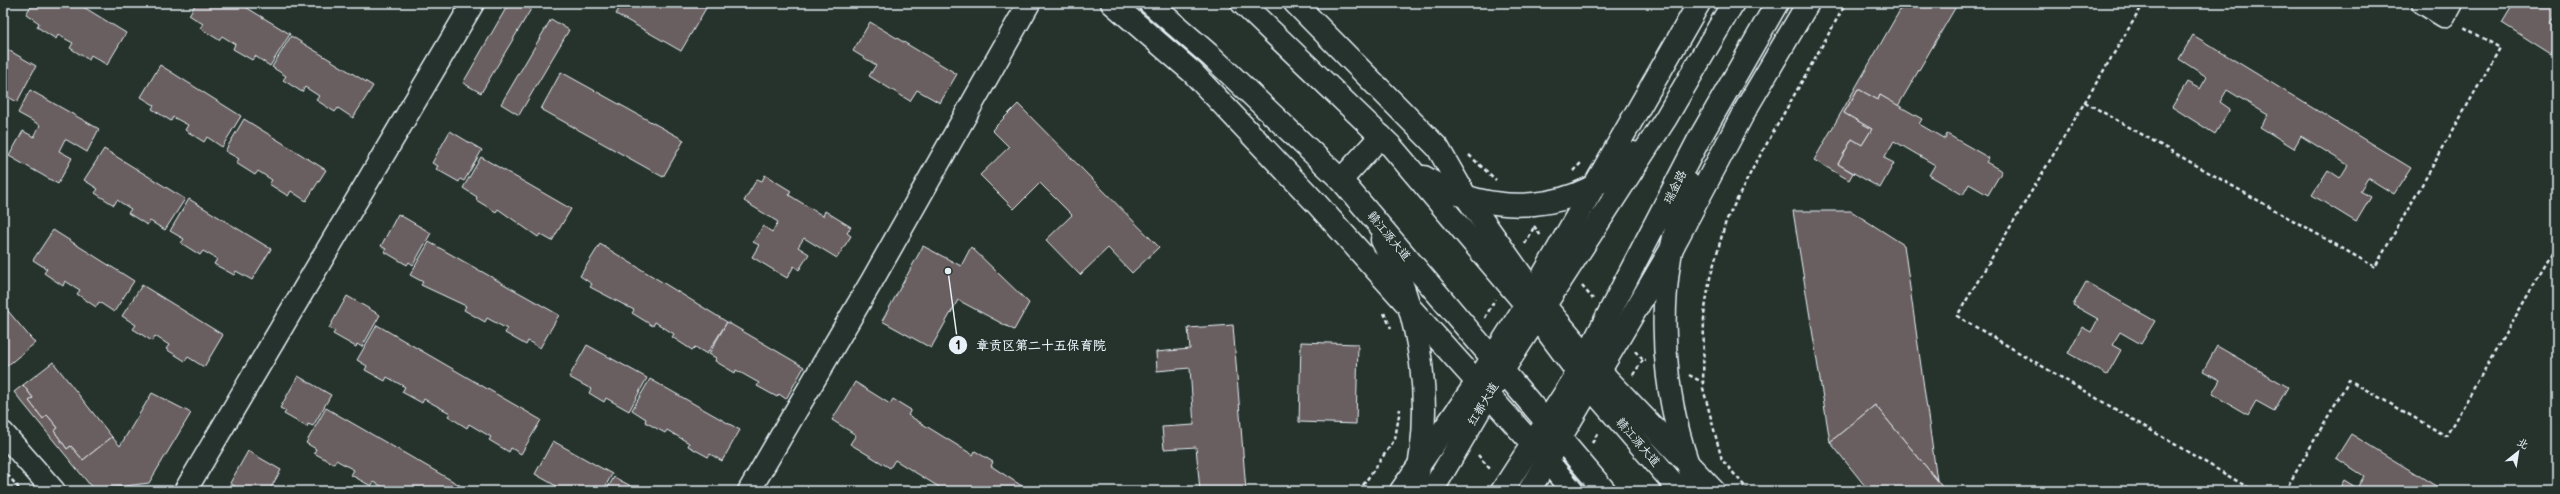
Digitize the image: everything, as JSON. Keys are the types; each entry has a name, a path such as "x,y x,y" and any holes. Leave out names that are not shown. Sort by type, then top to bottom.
{"main road":[{"path":"185,491 473,3"},
{"path":"749,491 873,279 1029,3"},
{"path":"1112,3 1192,72 1317,204 1539,451 1572,491"},
{"name":"赣江源大道","path":"1150,3 1212,57 1346,186 1605,491"},
{"name":"赣江源大道","path":"1242,3 1386,141 1536,306 1680,491"},
{"path":"1295,3 1438,148 1466,198 1536,306 1562,262 1666,118 1733,3"},
{"path":"1562,262 1598,183 1699,3"},
{"name":"瑞金路","path":"1588,371 1615,326 1698,141 1776,3"},
{"path":"1615,326 1672,248 1744,112 1808,3"},
{"path":"2422,3 2447,9"},
{"path":"1414,491 1419,464 1424,416 1423,384 1419,349 1408,306 1388,250 1371,220 1346,186 1386,141 1420,174 1437,185 1466,198 1494,204 1535,204 1576,194 1598,183 1630,158 1666,118"},
{"path":"1698,141 1672,248 1666,295 1667,369 1672,404 1688,464 1698,491"},
{"name":"红都大道","path":"1432,491 1483,389 1536,306"},
{"path":"1502,491 1539,451 1588,371 1688,464 1714,491"},
{"path":"1401,491 1419,464 1483,389"},
{"path":"3,433 54,491"},
{"path":"1529,491 1539,451"}],"path":[{"path":"1749,491 1722,460 1703,388 1704,315 1710,278 1726,221 1752,170 1846,3"},
{"path":"2144,3 1957,316 2254,491"},
{"path":"2085,102 2375,267 2500,48 2447,9"},
{"path":"1465,152 1493,179 1499,181"},
{"path":"1572,172 1587,156"},
{"path":"1534,227 1643,360"},
{"path":"2285,491 2349,380 2446,436 2557,245"},
{"path":"1382,309 1391,330"},
{"path":"1359,491 1395,440 1401,404"},
{"path":"3,469 21,491"}],"building":[{"path":"33,3 77,3 126,33 107,65 91,55 89,60 70,48 73,43 58,35 56,39 37,27 39,23 26,14"},
{"path":"196,3 239,3 290,34 270,66 255,56 252,60 233,49 235,44 222,36 219,40 200,28 203,24 189,15"},
{"path":"509,3 521,3 531,9 481,93 463,83"},
{"path":"622,3 709,3 681,51 616,14"},
{"path":"1904,3 1958,3 1898,106 1880,95 1878,100 1858,89 1844,113 1872,129 1862,145 1852,139 1838,164 1853,173 1849,180 1814,160"},
{"path":"2514,3 2521,3 2527,7 2530,3 2557,3 2557,13 2551,22 2557,26 2557,44 2551,54 2502,23"},
{"path":"551,19 569,30 519,115 501,104"},
{"path":"870,22 957,74 940,103 917,90 910,101 869,76 876,65 853,51"},
{"path":"2193,35 2411,168 2394,194 2368,178 2360,191 2371,197 2356,222 2312,195 2328,170 2340,178 2348,165 2301,136 2294,148 2260,127 2268,115 2227,90 2220,102 2230,109 2215,134 2172,107 2187,82 2200,89 2207,77 2179,59"},
{"path":"291,36 373,86 353,118 338,108 335,112 316,100 319,96 305,87 302,92 283,80 286,76 272,67"},
{"path":"3,47 36,66 17,102 3,94"},
{"path":"160,65 241,116 222,147 207,137 204,142 185,130 188,125 173,117 171,121 152,109 154,105 141,97"},
{"path":"561,72 684,140 663,177 541,109"},
{"path":"1858,89 1878,100 1880,95 1922,119 1919,124 1945,139 1947,134 1989,158 1986,162 2002,171 1988,195 1969,184 1963,195 1929,175 1935,165 1894,141 1884,158 1894,163 1880,188 1838,164 1852,139 1862,145 1872,129 1844,113"},
{"path":"30,90 99,129 87,152 65,139 59,151 72,158 58,184 9,156 23,131 34,137 40,125 18,113"},
{"path":"1018,104 1159,247 1132,273 1108,248 1080,275 1046,240 1072,215 1040,183 1014,209 980,175 1009,147 992,130"},
{"path":"244,119 326,170 306,201 291,191 288,196 269,184 272,180 258,171 255,175 236,163 239,159 225,151"},
{"path":"450,131 482,150 464,181 460,179 459,182 436,169 438,166 432,163"},
{"path":"104,149 185,199 165,230 150,221 147,225 128,213 131,209 117,200 114,205 95,193 98,189 84,180"},
{"path":"481,157 571,209 552,241 540,234 538,237 498,209 496,212 476,200 477,197 463,188"},
{"path":"765,175 791,191 789,195 823,216 825,211 851,227 847,233 851,236 837,258 804,238 798,247 809,254 799,270 794,266 787,278 752,257 759,245 753,242 763,226 772,232 778,222 744,201 757,179 762,181"},
{"path":"189,199 271,249 252,280 236,271 234,275 214,264 217,259 203,251 200,255 181,243 184,239 170,231"},
{"path":"1793,211 1851,211 1904,245 1937,480 1875,405 1830,442"},
{"path":"398,214 431,233 413,265 409,262 407,265 385,252 386,249 381,246"},
{"path":"53,230 134,281 114,312 99,302 96,307 77,294 80,290 65,281 63,286 44,273 47,269 33,260"},
{"path":"429,242 559,315 540,348 528,341 526,345 505,333 507,329 487,318 485,322 464,310 466,306 421,285 423,282 410,275"},
{"path":"600,244 727,322 707,354 695,347 692,350 672,337 674,334 655,322 653,326 632,313 634,310 590,287 592,284 580,276"},
{"path":"923,246 961,266 971,247 1029,303 1014,330 958,300 931,348 882,321"},
{"path":"2086,282 2155,321 2141,344 2120,332 2112,345 2121,350 2107,375 2068,353 2082,327 2091,332 2098,319 2073,305"},
{"path":"142,285 223,335 204,367 188,357 185,361 166,349 169,345 155,336 152,341 133,329 136,325 122,316"},
{"path":"347,296 380,315 362,347 357,344 356,347 333,334 335,331 329,328"},
{"path":"3,305 35,343 7,366 3,361"},
{"path":"727,322 804,367 786,399 779,394 777,397 757,386 759,383 736,370 735,373 715,361 716,358 709,354"},
{"path":"377,325 541,420 521,454 511,448 509,452 489,440 491,437 469,424 467,428 448,416 450,413 424,399 422,403 402,392 405,387 387,377 385,381 365,370 367,366 357,360"},
{"path":"1233,325 1246,491 1200,491 1196,447 1164,449 1162,427 1194,425 1190,368 1157,371 1156,352 1190,349 1188,328"},
{"path":"1301,342 1358,344 1356,424 1299,422"},
{"path":"587,345 647,378 629,411 606,398 604,402 589,393 591,389 569,377"},
{"path":"2217,346 2288,387 2274,411 2256,401 2248,415 2212,394 2220,380 2203,371"},
{"path":"53,362 112,437 83,460 71,446 67,449 54,431 58,428 47,415 43,419 29,401 33,398 23,385"},
{"path":"298,376 331,395 313,426 308,424 307,427 284,414 286,411 280,408"},
{"path":"650,379 740,430 722,461 710,454 708,457 688,446 689,443 667,430 665,433 645,422 646,419 632,410"},
{"path":"855,382 890,404 893,399 911,410 908,415 973,455 975,451 993,462 991,466 1025,488 1023,491 937,491 939,487 895,460 890,468 850,444 856,435 832,420"},
{"path":"23,385 33,398 29,401 43,419 47,415 58,428 54,431 67,449 71,446 83,460 112,437 120,446 152,393 191,413 149,483 94,490 14,392"},
{"path":"1875,405 1945,491 1869,491 1830,442"},
{"path":"326,408 470,491 390,491 374,482 371,486 351,475 354,470 336,460 334,464 314,453 316,449 306,443"},
{"path":"2351,434 2444,491 2388,491 2385,489 2383,491 2338,491 2344,480 2357,488 2364,476 2336,458"},
{"path":"553,441 612,474 603,491 556,491 554,490 556,486 535,474"},
{"path":"248,451 281,470 269,491 236,491 234,490 236,487 230,483"},
{"path":"614,477 640,491 606,491"}],"place":[{"name":"章贡区第二十五保育院","path":"948,271"}]}
